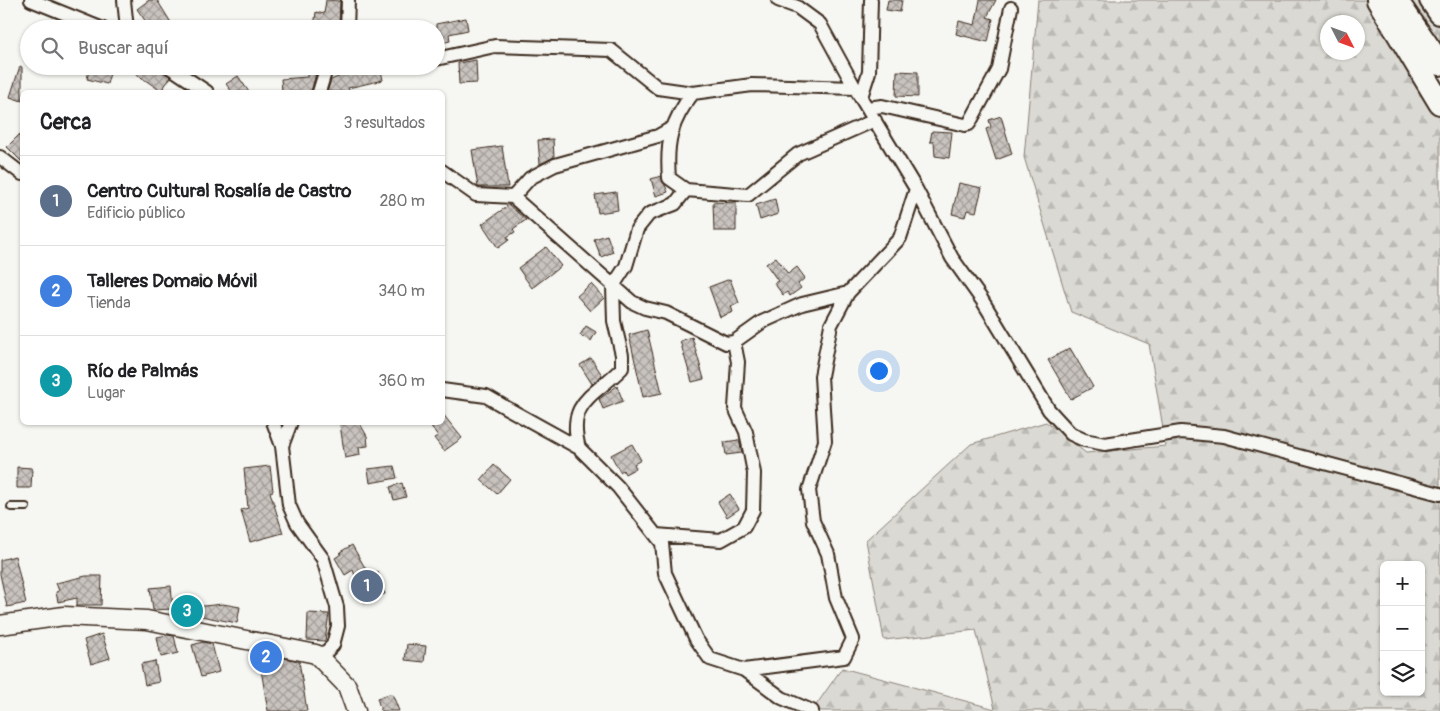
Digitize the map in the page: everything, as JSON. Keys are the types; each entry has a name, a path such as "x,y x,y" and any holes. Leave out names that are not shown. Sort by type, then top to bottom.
{"highway":[{"path":"1378,0 1440,103"},
{"path":"1396,0 1440,64"},
{"path":"1431,0 1440,14"}],"street":[{"path":"31,0 81,20"},
{"path":"124,0 127,20"},
{"path":"347,20 348,0"},
{"path":"778,0 797,6 820,24 916,189 952,258 982,300 1049,410 1071,434 1084,440 1105,444 1181,432 1224,436 1440,494"},
{"path":"858,92 869,72 871,0"},
{"path":"868,108 882,106 965,125 969,124 999,69 1011,8"},
{"path":"445,57 495,46 611,50 658,88 693,93 752,85 858,92"},
{"path":"181,75 203,90"},
{"path":"320,90 324,75"},
{"path":"693,93 680,110 672,128 667,161 669,178 686,190 748,195 798,154 875,120"},
{"path":"512,197 530,178 555,166 658,136 672,128"},
{"path":"0,157 20,172"},
{"path":"445,173 476,195 512,197 632,302 645,308 666,313 720,341 734,342 762,322 802,304 848,293"},
{"path":"744,670 844,657 853,639 836,598 828,554 813,521 809,490 825,441 821,376 831,325 848,293 900,238 916,189"},
{"path":"579,448 574,430 578,410 589,395 608,382 622,368 622,355 614,321 613,286 626,266 638,229 649,214 675,204 686,190"},
{"path":"656,535 721,540 744,527 753,510 754,473 746,432 735,408 738,362 734,342"},
{"path":"445,390 486,396 579,448 618,486 662,543 665,573 696,639 710,659 744,670 782,698 812,711"},
{"path":"0,625 64,616 146,620 316,654 326,652 337,636 338,608 323,560 297,522 289,505 282,446 274,425"},
{"path":"282,446 290,425"},
{"path":"316,654 346,686 356,711"}],"lane":[{"path":"10,507 26,507"}],"green space":[{"path":"1038,0 1440,0 1440,711 812,711 842,668 995,709 976,630 884,640 866,540 971,444 1046,422 1086,453 1166,446 1149,344 1071,312 1024,157"}],"building":[{"path":"149,0 157,0 169,20 145,20 137,9"},
{"path":"326,0 340,1 339,20 315,20 316,12 324,14"},
{"path":"888,0 902,0 900,12 886,10"},
{"path":"980,0 996,0 987,17 993,19 988,42 956,34 959,21 975,25"},
{"path":"466,18 468,30 449,34 450,41 445,42 445,22"},
{"path":"476,60 477,83 459,84 458,63"},
{"path":"20,66 22,90 20,90 20,100 10,97"},
{"path":"897,71 918,72 918,97 896,96"},
{"path":"88,75 110,75 107,84 87,79"},
{"path":"138,75 168,75 171,77 162,90"},
{"path":"307,75 316,75 312,90 282,90 281,79 307,77"},
{"path":"342,75 382,75 383,80 348,88 349,90 328,90 331,80"},
{"path":"238,76 248,90 230,90 226,84"},
{"path":"1001,116 1012,154 996,160 986,129 991,127 989,120"},
{"path":"932,131 952,132 949,158 935,156 934,142 930,142"},
{"path":"20,134 20,160 7,147"},
{"path":"553,139 554,157 540,164 538,140"},
{"path":"502,146 508,187 478,187 472,150"},
{"path":"661,176 668,192 656,196 651,179"},
{"path":"959,183 982,188 976,212 967,210 965,217 952,214"},
{"path":"616,192 618,210 598,213 595,195"},
{"path":"775,199 778,214 760,220 756,205"},
{"path":"713,202 736,203 736,231 714,231"},
{"path":"509,205 526,220 513,229 515,232 507,237 509,240 498,248 482,224"},
{"path":"607,235 613,252 601,257 594,239"},
{"path":"546,247 561,266 532,288 518,268"},
{"path":"776,257 788,274 797,267 805,278 798,284 801,288 790,296 787,292 783,295 774,283 778,281 766,264"},
{"path":"730,279 739,303 731,306 733,312 720,317 709,287"},
{"path":"591,284 604,298 590,311 577,296"},
{"path":"586,326 596,332 591,341 580,335"},
{"path":"647,330 662,393 643,397 629,335"},
{"path":"692,337 704,379 692,382 680,341"},
{"path":"1070,348 1093,387 1071,399 1048,360"},
{"path":"591,358 602,375 592,384 580,365"},
{"path":"617,386 623,401 603,409 599,399"},
{"path":"445,417 462,438 444,451 434,438 438,436 430,425 445,425"},
{"path":"340,425 361,425 367,436 368,446 359,447 360,455 345,458"},
{"path":"739,440 742,453 726,455 724,442"},
{"path":"632,444 641,460 634,464 636,468 625,474 623,470 620,472 611,455"},
{"path":"494,465 510,479 497,494 481,480"},
{"path":"270,466 273,491 270,492 283,533 250,542 241,510 248,508 244,469"},
{"path":"394,466 397,478 370,483 368,469"},
{"path":"17,467 32,468 31,488 17,488"},
{"path":"402,483 406,497 394,500 390,487"},
{"path":"730,494 739,509 727,517 718,502"},
{"path":"352,545 368,573 378,572 385,594 378,596 379,598 365,603 353,570 345,575 335,558 341,554 340,552"},
{"path":"15,556 26,603 7,607 0,574 0,560"},
{"path":"86,576 102,576 101,605 77,605 77,598 58,602 56,592 59,591 56,583"},
{"path":"171,586 173,609 153,610 150,588"},
{"path":"223,604 240,607 237,623 175,611 175,609"},
{"path":"308,613 329,614 325,641 307,640"},
{"path":"102,634 110,658 91,664 84,640"},
{"path":"174,636 178,653 161,657 157,637"},
{"path":"203,642 212,644 219,672 201,677 192,645"},
{"path":"407,644 426,646 424,662 405,660"},
{"path":"273,656 299,661 307,711 268,711 259,658"},
{"path":"155,661 159,682 145,685 141,664"},
{"path":"392,693 399,711 381,711 377,698"}],"place":[{"name":"Centro Cultural Rosalía de Castro","path":"367,586"},
{"name":"Río de Palmás","path":"187,611"},
{"name":"Talleres Domaio Móvil","path":"266,657"}]}
